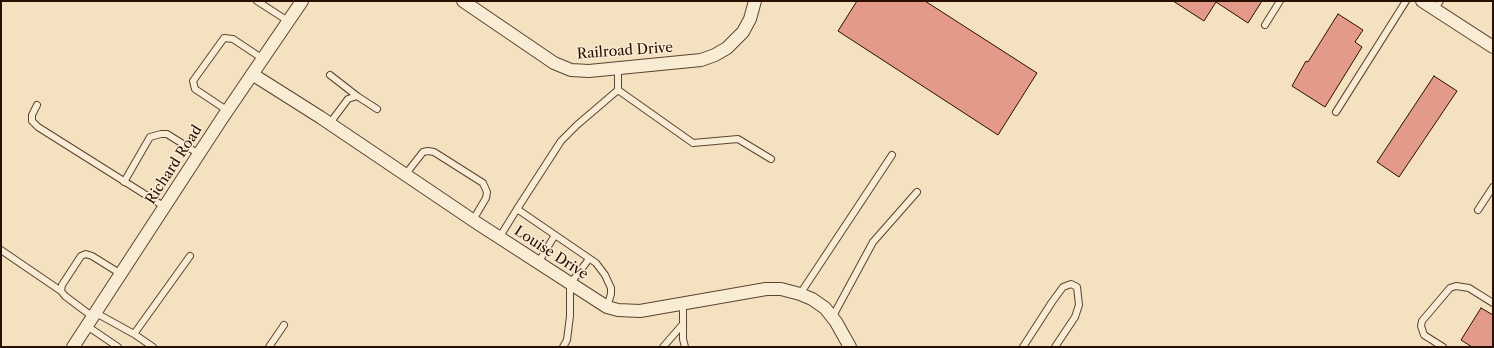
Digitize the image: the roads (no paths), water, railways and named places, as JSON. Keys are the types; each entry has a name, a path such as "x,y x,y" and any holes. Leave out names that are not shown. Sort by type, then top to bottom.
{"street":[{"name":"Richard Road","path":"73,347 252,74 302,1"},
{"name":"Railroad Drive","path":"463,1 554,62 572,70 589,71 701,60 715,55 728,48 743,32 750,19 755,1"},
{"path":"1422,1 1437,5 1493,47"},
{"name":"Louise Drive","path":"252,74 330,123 499,238 607,306 618,310 640,311 766,289 781,289 812,299 825,308 833,316 850,347"}],"lane":[{"path":"257,1 288,21"},
{"path":"1265,25 1280,1"},
{"path":"1336,112 1406,1"},
{"path":"228,111 195,89 193,81 224,38 233,39 263,59"},
{"path":"618,68 618,90"},
{"path":"330,75 377,109"},
{"path":"618,90 693,142 738,139 770,159"},
{"path":"499,238 561,141 576,125 618,90"},
{"path":"330,123 348,99 357,96"},
{"path":"37,105 32,115 32,121 38,127 165,207"},
{"path":"124,182 150,137 167,134 200,154"},
{"path":"406,175 423,152 428,151 434,152 483,183 487,192 486,198 473,220"},
{"path":"800,294 892,156"},
{"path":"1478,210 1493,187"},
{"path":"833,316 873,242 917,192"},
{"path":"517,209 596,263 605,275 611,288 607,306"},
{"path":"538,263 554,235"},
{"path":"1,250 61,291 92,318 118,347"},
{"path":"61,291 62,285 81,256 86,254 92,256 121,274"},
{"path":"134,334 190,256"},
{"path":"563,347 566,340 570,316 570,284 589,259"},
{"path":"1023,347 1052,302 1064,287 1071,284 1077,287 1079,305 1075,316 1055,347"},
{"path":"1443,347 1424,335 1421,326 1422,320 1450,288 1456,286 1469,288 1493,303"},
{"path":"683,304 683,339 685,347"},
{"path":"92,318 134,334 153,347"},
{"path":"664,347 683,324"},
{"path":"269,347 284,325"}]}
